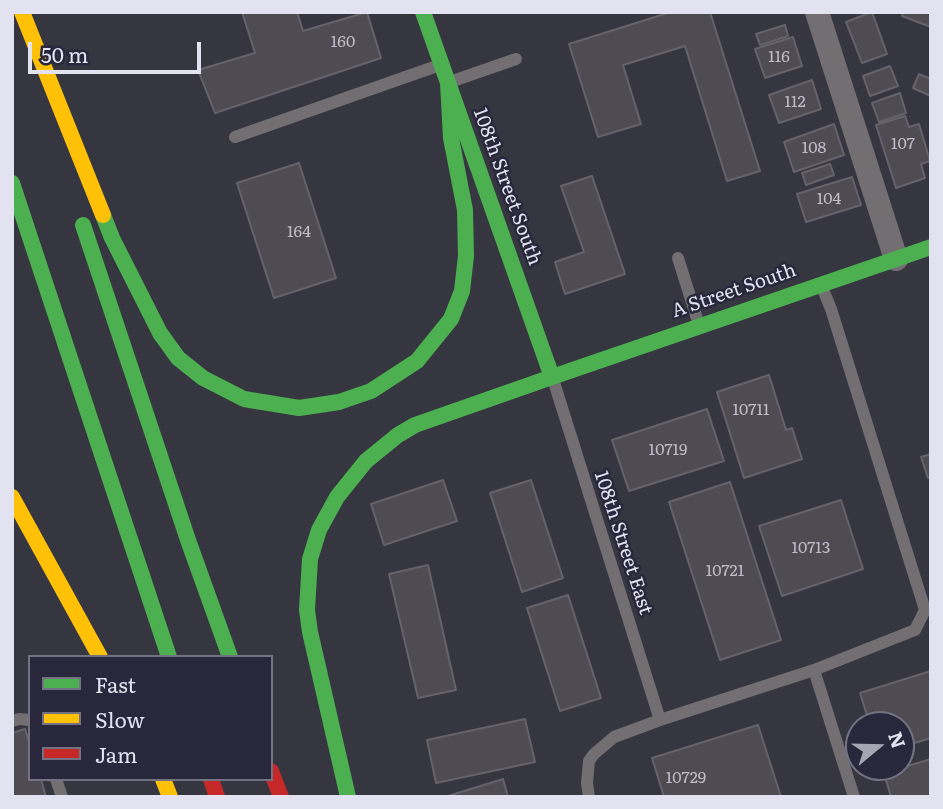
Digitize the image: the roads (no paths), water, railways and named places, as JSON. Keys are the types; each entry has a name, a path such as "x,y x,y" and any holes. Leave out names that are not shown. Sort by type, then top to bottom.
{"main road":[{"path":"13,12 52,131"},
{"path":"22,12 112,238 164,340 177,358 203,378 244,399 278,406 299,408 332,404 371,391 417,361 451,319 463,291 466,256 465,210 451,138 448,83"},
{"name":"108th Street South","path":"423,12 552,377"},
{"path":"12,183 168,655"},
{"path":"79,210 188,540 229,655"},
{"name":"A Street South","path":"348,797 307,610 310,559 319,530 337,497 366,461 382,446 415,425 931,247"},
{"path":"12,497 99,655"},
{"path":"273,776 281,797"}],"street":[{"path":"817,12 896,259"}],"lane":[{"path":"448,83 516,59"},
{"path":"235,137 441,65"},
{"path":"678,258 699,326"},
{"path":"589,797 587,768 594,754 614,737 814,670 915,630 925,610 821,284"},
{"name":"108th Street East","path":"552,377 660,720"},
{"path":"814,670 854,797"}]}
